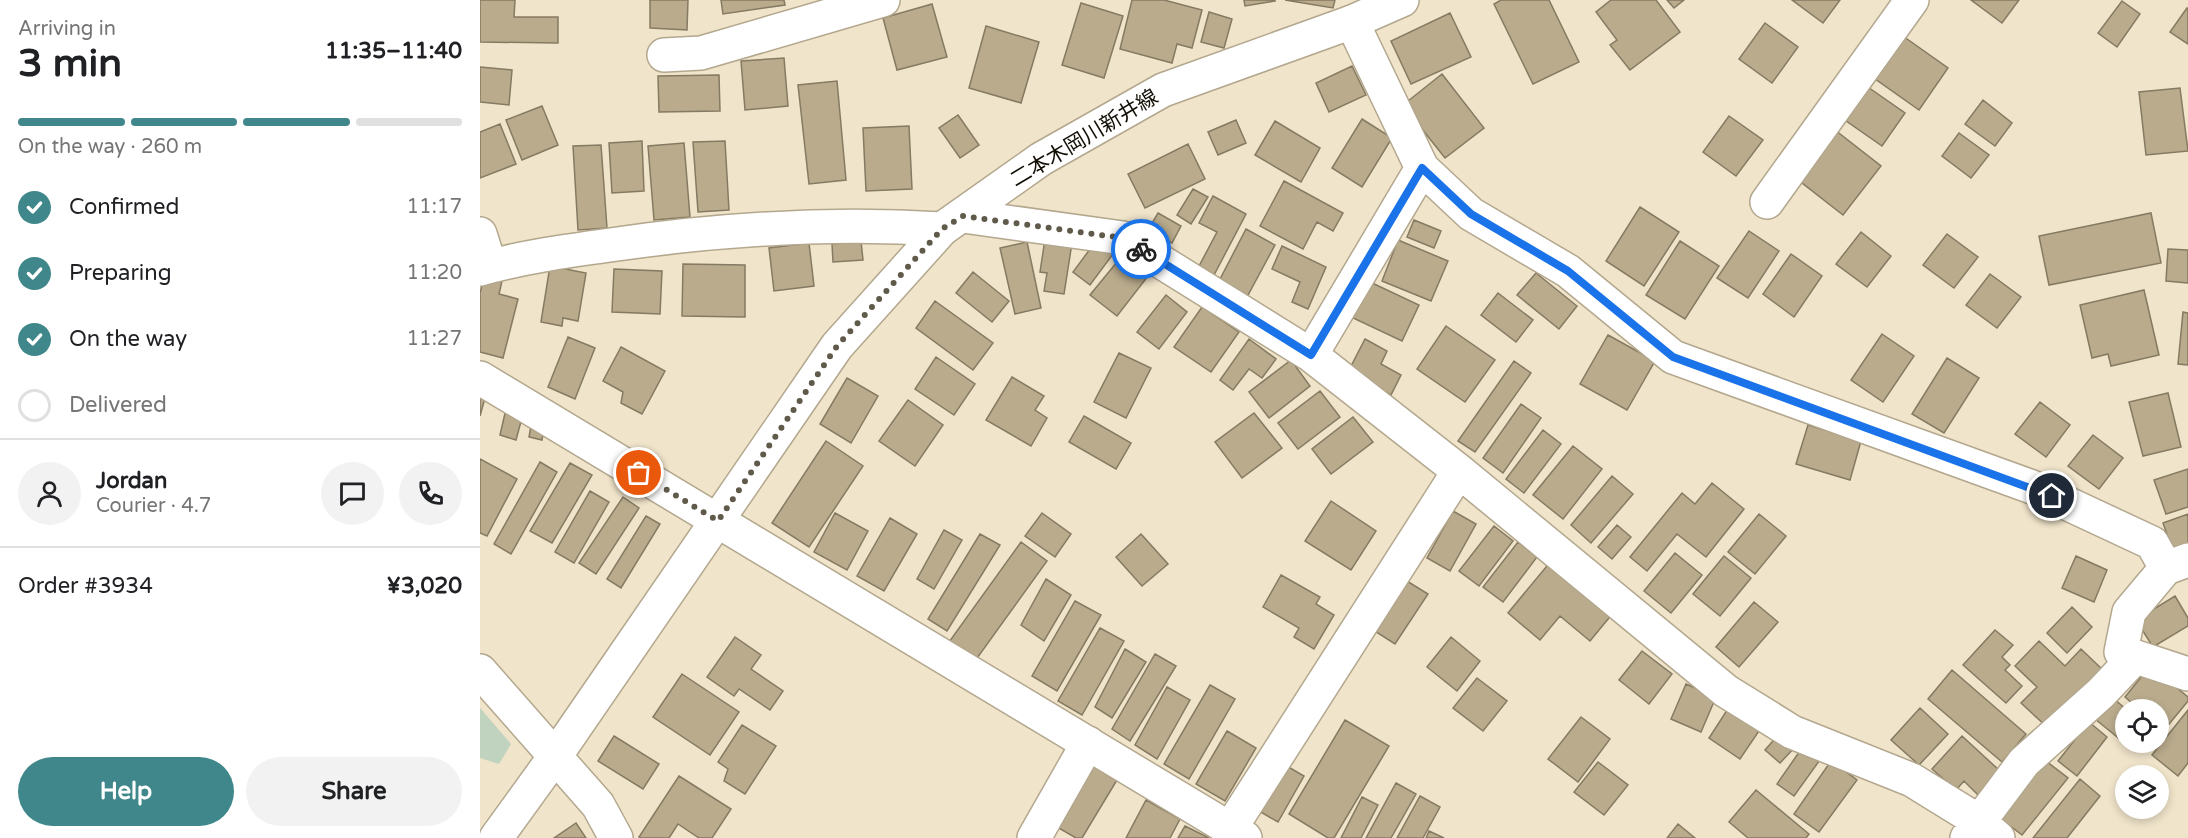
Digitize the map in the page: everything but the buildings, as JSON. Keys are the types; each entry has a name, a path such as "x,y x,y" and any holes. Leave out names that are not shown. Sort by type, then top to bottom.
{"street":[{"path":"664,55 701,53 806,11 883,0"},
{"path":"1767,202 1912,0"},
{"name":"二本木岡川新井線","path":"496,838 556,755 837,346 952,222 1041,159 1163,90 1352,22 1389,2"},
{"path":"1352,22 1422,168 1471,214 1568,271 1673,357 2032,487 2152,543 2177,564 2128,612 2121,652 2188,674"},
{"path":"1311,355 1422,168"},
{"path":"480,234 485,267 521,258 699,232 952,222 1123,238 1311,355 1459,471 1726,692 1792,732 1912,780 1982,833 2024,762 2101,693 2135,657"},
{"path":"480,378 1237,834 1459,471"},
{"path":"480,671 598,805 616,838"},
{"path":"1034,838 1088,743"}],"green space":[{"path":"480,708 511,744 499,764 480,758"}],"way so far":[{"path":"639,473 718,521 837,346 942,229 963,216 1123,238 1141,249"}],"route":[{"path":"1141,249 1311,355 1422,168 1471,214 1568,271 1673,357 2052,496"}]}
